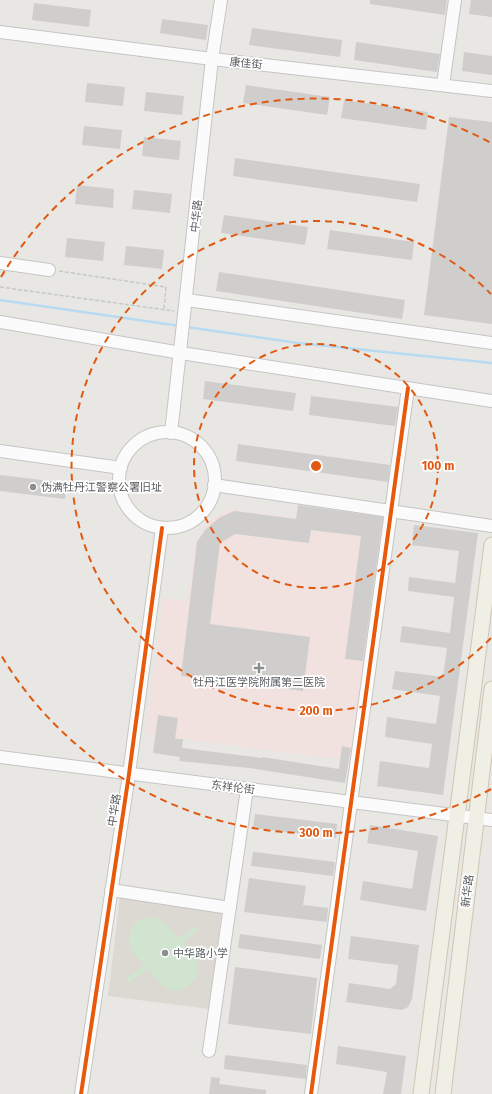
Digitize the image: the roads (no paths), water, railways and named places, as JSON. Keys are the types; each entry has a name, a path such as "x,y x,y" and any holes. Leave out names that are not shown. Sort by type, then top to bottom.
{"main road":[{"path":"421,1094 467,817 492,545"},
{"name":"新华路","path":"443,1094 467,817 492,688"}],"street":[{"name":"中华路","path":"171,433 181,353 212,59 220,0"},
{"path":"443,85 455,0"},
{"name":"康佳街","path":"0,32 212,59 492,91"},
{"path":"0,263 49,270"},
{"path":"186,306 492,343"},
{"path":"0,322 181,353 492,401"},
{"path":"312,1094 408,388"},
{"path":"157,433 171,433 186,436 199,445 208,456 214,470 214,485 211,500 202,512 191,522 177,527 162,528 147,524 134,515 124,503 119,488 119,472 124,458 133,446 144,438 157,433"},
{"path":"0,451 121,468"},
{"path":"214,485 492,526"},
{"name":"中华路","path":"81,1094 129,774 162,528"},
{"name":"东祥伦街","path":"0,757 492,820"},
{"path":"209,1051 247,789"},
{"path":"111,890 230,908"}],"waterway":[{"path":"0,300 180,326"},
{"path":"187,327 298,343 492,363"}],"place":[{"name":"伪满牡丹江警察公署旧址","path":"33,487"},
{"name":"牡丹江医学院附属第二医院","path":"259,668"},
{"name":"中华路小学","path":"165,953"}]}
